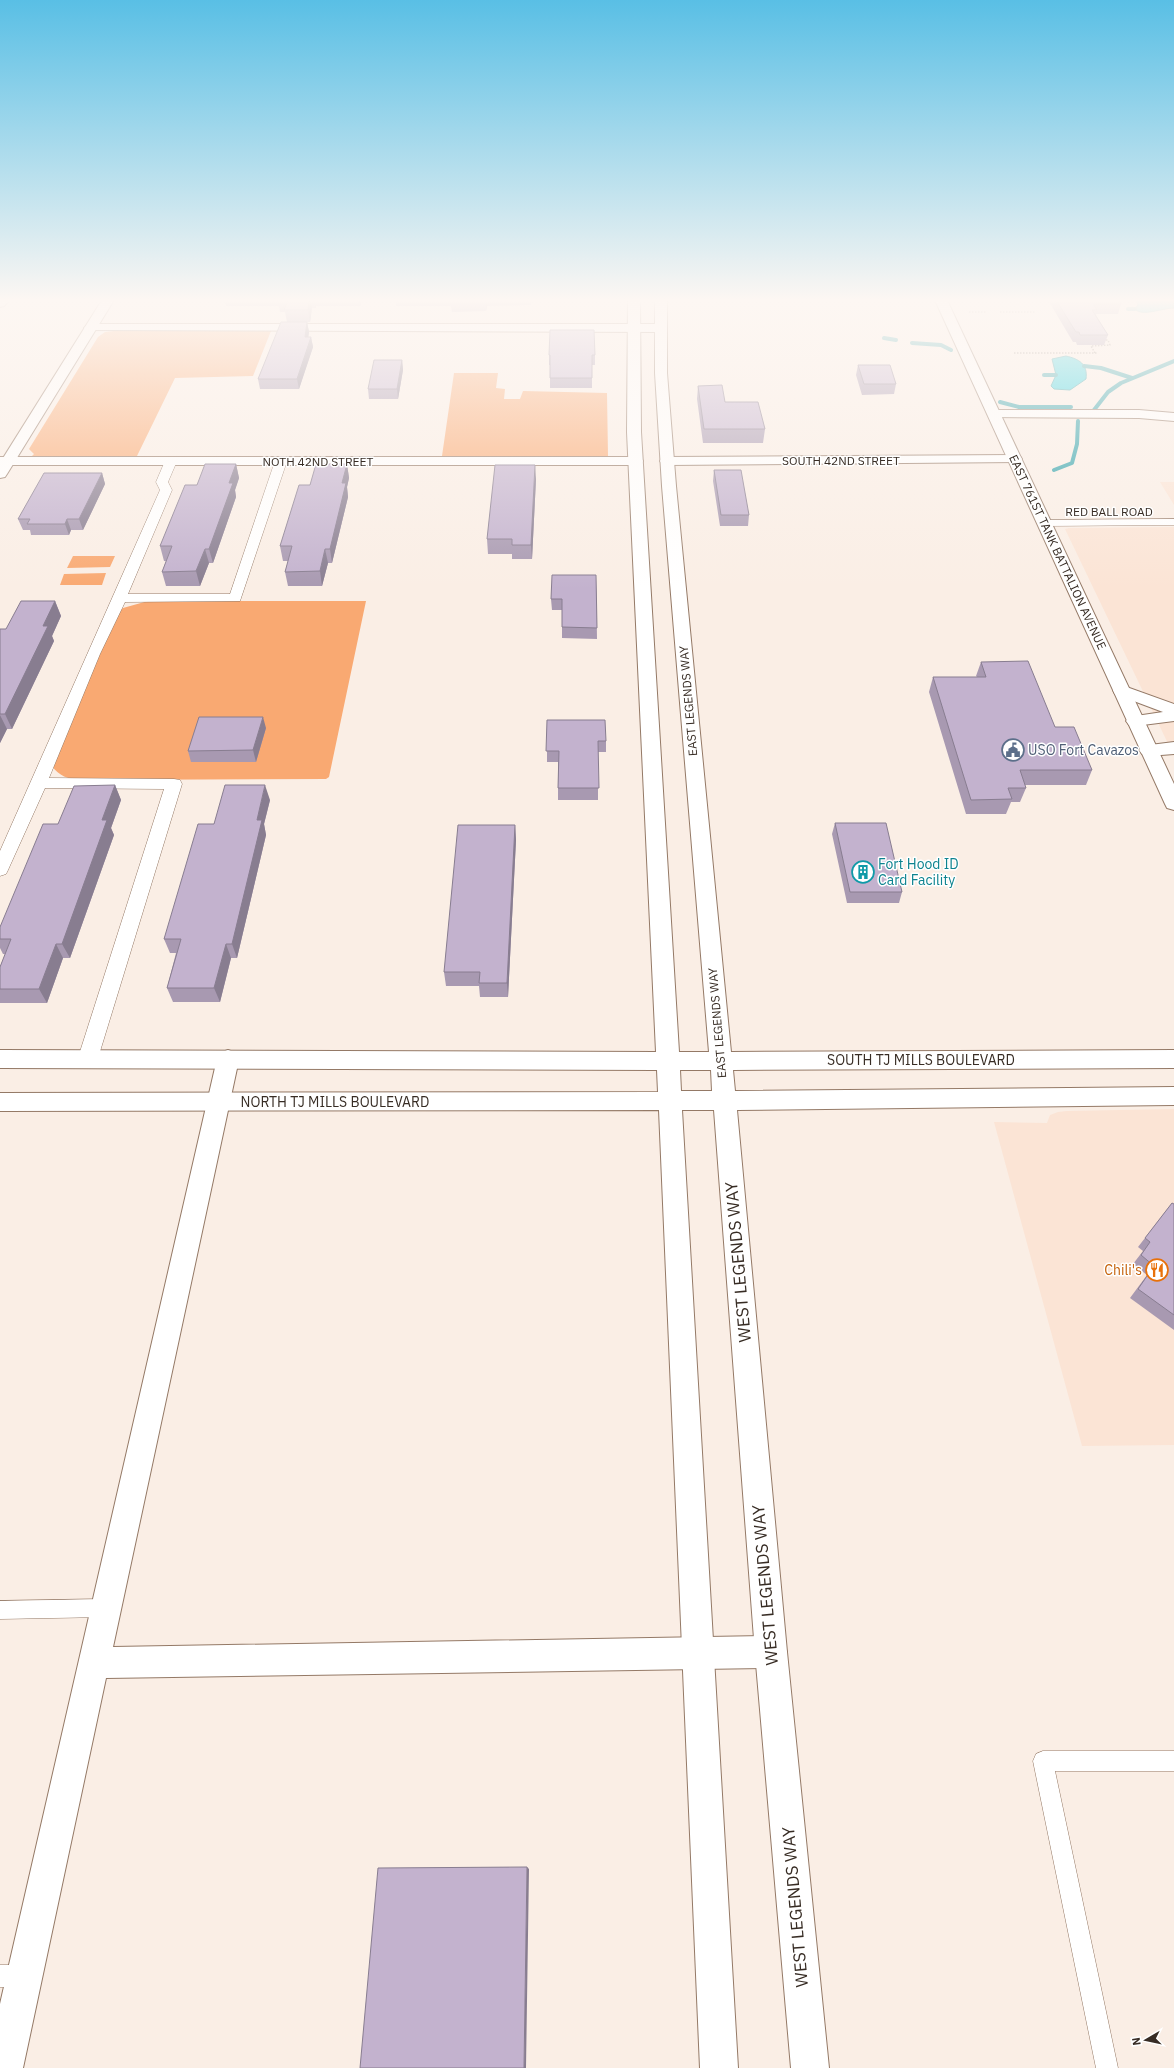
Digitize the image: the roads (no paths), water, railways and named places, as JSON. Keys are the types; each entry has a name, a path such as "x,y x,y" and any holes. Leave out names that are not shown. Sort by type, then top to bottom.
{"street":[{"path":"0,474 4,461 46,397"},
{"path":"634,397 634,432 651,460"},
{"name":"EAST LEGENDS WAY","path":"658,397 651,460 670,1102"},
{"name":"EAST 761ST TANK BATTALION AVENUE","path":"987,397 1174,804"},
{"path":"995,414 1138,414 1174,417"},
{"name":"SOUTH 42ND STREET","path":"651,460 1015,459"},
{"name":"EAST LEGENDS WAY","path":"651,460 669,486 724,1101"},
{"name":"NOTH 42ND STREET","path":"4,461 651,460"},
{"path":"0,870 39,784 93,654 120,598 166,490 162,482 171,461"},
{"path":"120,598 235,598 281,461"},
{"path":"1121,690 1174,710"},
{"path":"1135,721 1174,716"},
{"path":"1148,750 1174,748"},
{"path":"39,784 174,784 88,1058"},
{"path":"0,1059 668,1060"},
{"path":"4,2068 12,1976 94,1662 228,1059"},
{"name":"SOUTH TJ MILLS BOULEVARD","path":"668,1060 1174,1059"},
{"path":"719,2068 670,1102 1174,1096"},
{"name":"WEST LEGENDS WAY","path":"724,1101 771,1652 810,2068"},
{"name":"NORTH TJ MILLS BOULEVARD","path":"0,1102 670,1102"},
{"path":"94,1662 771,1652"}],"lane":[{"name":"RED BALL ROAD","path":"1045,523 1174,522"},
{"path":"0,1610 106,1608"},
{"path":"1107,2068 1043,1761 1174,1761"}],"waterway":[{"path":"1094,410 1104,397"},
{"path":"1000,402 1019,407 1071,407"},
{"path":"1054,470 1072,463 1077,444 1078,421"}],"place":[{"name":"USO Fort Cavazos","path":"1013,750"},
{"name":"Fort Hood ID Card Facility","path":"863,872"},
{"name":"Chili's","path":"1157,1270"}]}
